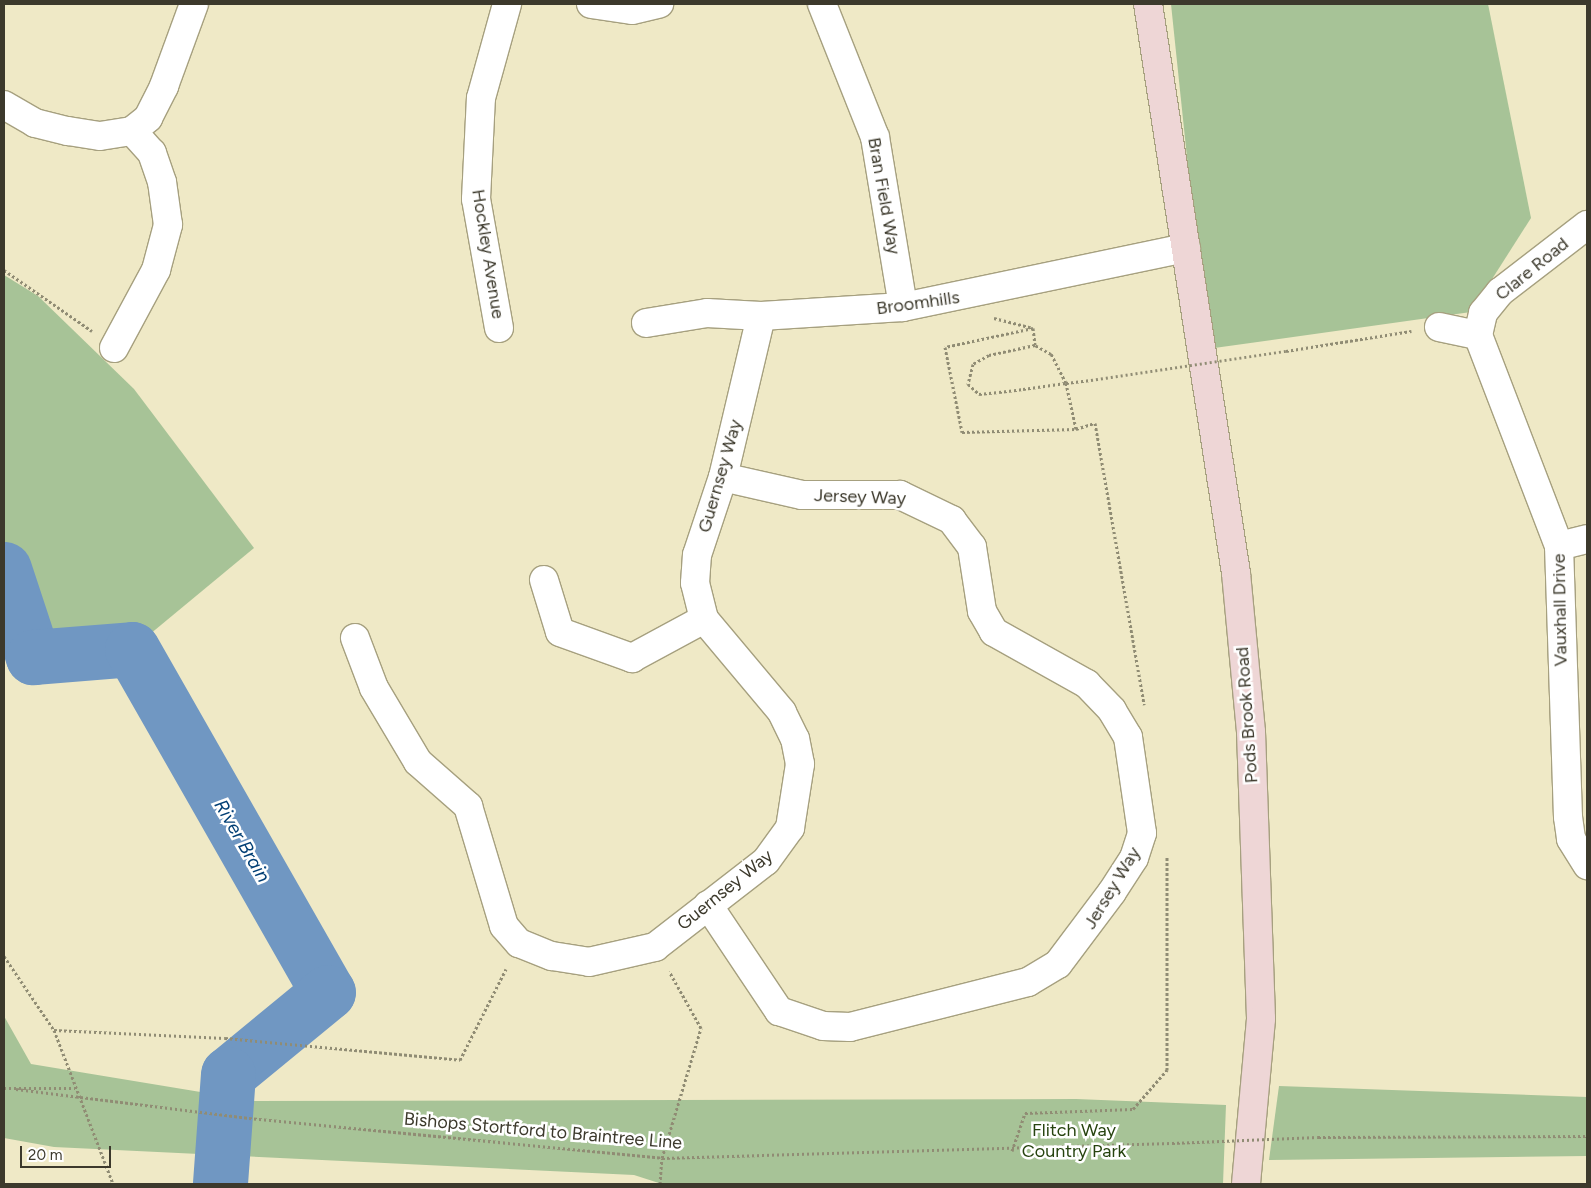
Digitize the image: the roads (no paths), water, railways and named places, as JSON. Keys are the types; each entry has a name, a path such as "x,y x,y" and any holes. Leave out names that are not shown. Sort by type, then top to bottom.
{"main road":[{"name":"Pods Brook Road","path":"1148,4 1236,573 1250,732 1261,1019 1246,1184"}],"street":[{"path":"4,104 35,123 68,131 100,136 132,131 148,118 164,86 194,4"},
{"name":"Hockley Avenue","path":"499,328 476,200 481,98 507,4"},
{"path":"591,4 632,10 660,4"},
{"name":"Bran Field Way","path":"822,4 875,137 903,307"},
{"path":"114,348 156,270 168,225 162,182 152,154 132,131"},
{"name":"Clare Road","path":"1478,335 1483,313 1500,292 1587,225"},
{"name":"Broomhills","path":"646,323 707,312 761,316 903,307 1186,248"},
{"name":"Guernsey Way","path":"355,638 374,688 418,762 468,806 504,926 519,943 552,956 589,962 655,947 708,905 781,845 790,828 800,764 782,712 704,619 695,583 697,555 724,477 761,316"},
{"path":"1439,327 1478,335"},
{"name":"Vauxhall Drive","path":"1478,335 1559,546 1568,816 1571,839 1587,865"},
{"name":"Jersey Way","path":"708,905 778,1011 823,1026 850,1027 1028,982 1058,964 1112,892 1134,858 1142,833 1128,737 1112,710 1087,684 994,632 982,611 972,547 952,520 900,495 802,495 724,477"},
{"path":"1559,546 1587,539"},
{"path":"544,580 560,632 632,658 704,619"}],"waterway":[{"name":"River Brain","path":"4,569 33,657 132,649 328,992 228,1074 220,1184"}],"park label":[{"name":"Flitch Way Country Park","path":"1074,1141"}]}
